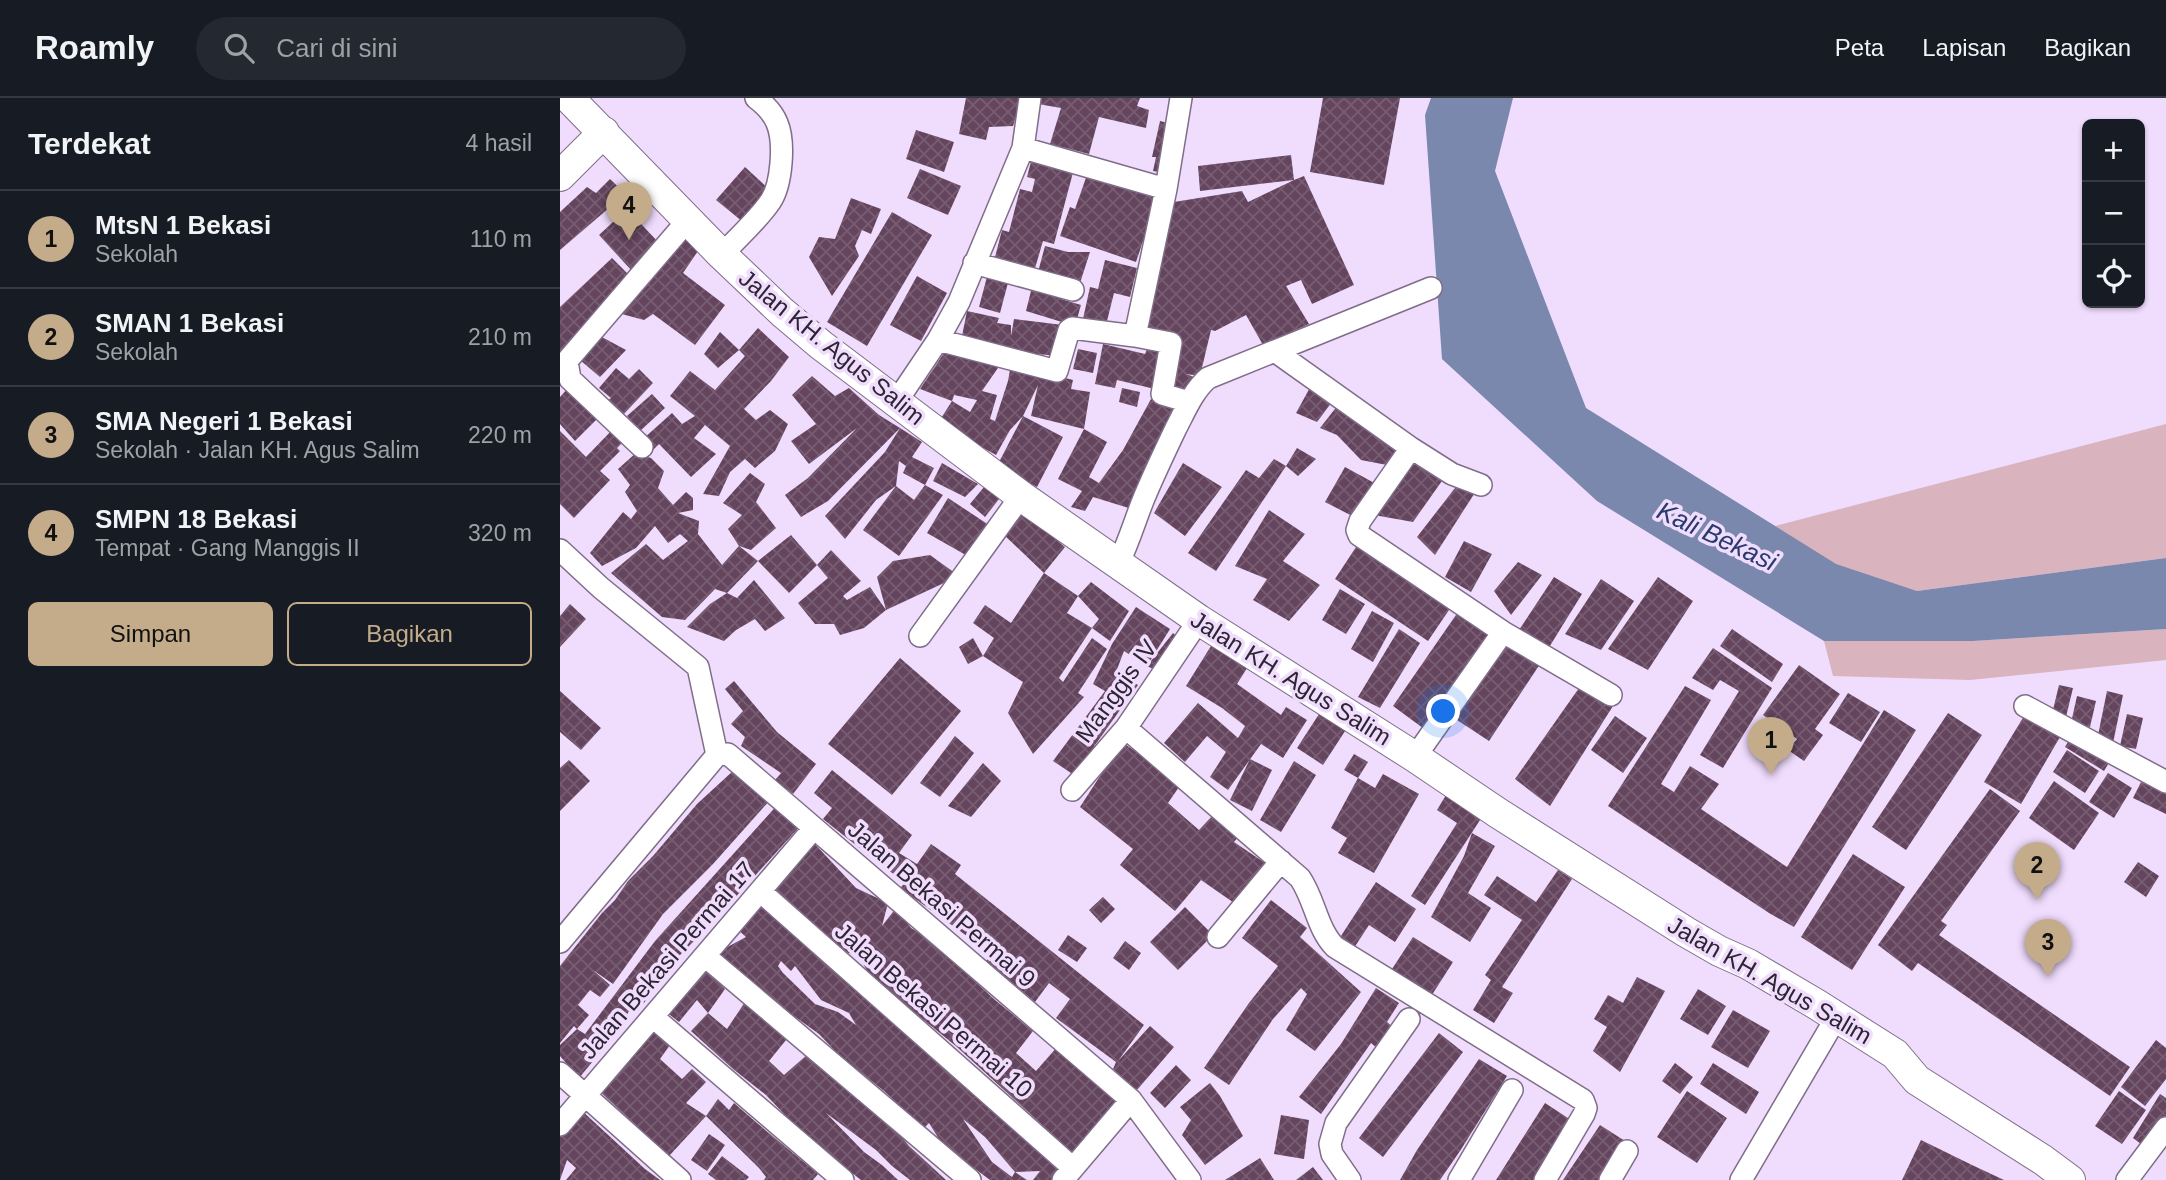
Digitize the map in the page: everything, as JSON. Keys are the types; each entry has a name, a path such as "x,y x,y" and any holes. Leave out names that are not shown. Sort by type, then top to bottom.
{"street":[{"name":"Jalan KH. Agus Salim","path":"569,98 722,255 782,312 894,401 1021,496 1199,620 1686,932 1748,964 1895,1054 1917,1080 2070,1180"},
{"path":"722,255 770,202 779,182 780,141 777,122 765,105 756,98"},
{"path":"894,401 939,340 959,302 1023,148 1031,98"},
{"path":"1135,336 1166,189 1181,98"},
{"path":"560,176 604,132"},
{"path":"1023,148 1166,189"},
{"path":"642,447 570,379 567,361 688,220"},
{"path":"974,263 1073,290"},
{"path":"1118,564 1161,459 1189,402 1208,378 1431,288"},
{"path":"939,340 1057,371 1072,327 1171,343 1162,394 1189,402"},
{"path":"1276,352 1411,448 1452,474 1481,485"},
{"path":"1411,448 1360,521 1357,530 1359,535 1503,632 1611,695"},
{"path":"920,636 1021,496"},
{"path":"560,550 601,588 698,667 718,755 560,942"},
{"name":"Manggis IV","path":"1072,790 1126,728 1199,620"},
{"path":"1415,757 1503,632"},
{"path":"2025,706 2166,782"},
{"path":"1126,728 1300,878 1307,888 1322,928 1335,947 1586,1103 1584,1114 1545,1180"},
{"name":"Jalan Bekasi Permai 9","path":"718,755 728,754 1131,1100 1190,1180"},
{"name":"Jalan Bekasi Permai 17","path":"560,1125 814,828"},
{"path":"1218,937 1281,862"},
{"name":"Jalan Bekasi Permai 10","path":"760,891 1068,1174"},
{"path":"705,956 970,1180"},
{"path":"653,1017 843,1180"},
{"path":"1741,1180 1836,1018"},
{"path":"1350,1180 1332,1154 1330,1144 1336,1123 1409,1019"},
{"path":"560,1073 680,1180"},
{"path":"1459,1180 1512,1090"},
{"path":"1068,1174 1131,1100"},
{"path":"2127,1180 2166,1128"},
{"path":"1609,1180 1627,1151"}],"shaded area":[{"path":"2166,424 2166,558 1917,591 1836,565 1775,526"},
{"path":"2166,629 2166,660 1970,680 1833,676 1824,641 1973,641"}],"water":[{"name":"Kali Bekasi","path":"1431,98 1513,98 1495,171 1586,408 1836,564 1917,591 2166,558 2166,629 1973,641 1824,641 1597,501 1442,359 1425,115"}],"building":[{"path":"966,98 1022,98 1013,126 989,127 986,140 959,134"},
{"path":"1039,98 1140,98 1137,106 1149,110 1146,128 1099,117 1089,154 1050,144 1061,108 1038,104"},
{"path":"1323,98 1400,98 1384,185 1310,172"},
{"path":"1160,121 1172,124 1165,173 1153,171 1156,157 1152,157"},
{"path":"916,130 954,142 944,172 906,159"},
{"path":"1033,154 1075,165 1054,244 1043,241 1033,275 993,265 1002,230 1009,232 1020,189 1032,192 1035,179 1027,177"},
{"path":"1291,155 1294,180 1200,191 1198,166"},
{"path":"745,167 770,190 743,222 716,200"},
{"path":"920,169 961,186 948,215 907,198"},
{"path":"1088,172 1158,196 1136,262 1060,236 1070,207 1075,209"},
{"path":"1304,176 1354,285 1312,304 1301,280 1286,286 1309,324 1263,345 1246,315 1215,331 1211,330 1200,376 1186,374 1194,377 1186,399 1165,393 1181,343 1141,336 1174,202 1242,191 1248,202"},
{"path":"610,179 631,199 609,208 560,250 560,212 587,187 596,193"},
{"path":"851,198 881,209 871,234 862,230 855,246 859,256 832,296 809,257 819,237 835,239"},
{"path":"627,209 660,244 632,271 599,235"},
{"path":"892,212 932,235 867,346 827,322"},
{"path":"686,240 698,251 683,273 725,305 695,345 653,314 644,320 618,313"},
{"path":"1045,246 1068,252 1090,252 1080,283 1038,272"},
{"path":"612,258 632,278 560,356 560,307"},
{"path":"1105,260 1137,268 1130,297 1114,293 1106,325 1083,319 1090,287 1098,289"},
{"path":"988,273 1009,279 1000,313 979,307"},
{"path":"917,276 947,293 921,341 890,325"},
{"path":"1032,287 1061,295 1061,299 1081,305 1075,326 1026,311"},
{"path":"967,311 999,318 997,323 1011,325 1011,336 1014,319 1063,325 1061,356 1035,354 1034,360 961,341"},
{"path":"758,328 789,357 744,409 756,420 770,410 788,424 775,451 755,468 745,459 730,472 719,496 703,494 730,446 705,425 694,438 716,454 691,477 659,444 653,450 643,439 672,413 682,424 695,416 670,396 690,371 715,390 745,356 739,350"},
{"path":"720,332 739,350 718,368 704,354"},
{"path":"600,336 626,350 600,377 580,360"},
{"path":"1103,344 1145,354 1148,346 1169,351 1159,390 1117,380 1115,388 1095,384"},
{"path":"1078,349 1097,353 1093,373 1073,369"},
{"path":"944,353 1000,365 982,391 997,395 990,419 995,421 1011,364 1073,380 1071,389 1090,392 1084,429 1031,416 1038,385 1023,416 1010,430 996,455 938,423 952,401 920,389","holes":["954,395 977,400 970,412 952,401"]},
{"path":"616,368 629,379 639,369 653,383 622,416 607,401 611,398 599,388"},
{"path":"812,376 835,396 849,388 879,415 900,428 828,501 801,517 785,495 808,478 857,428 809,464 791,441 816,424 792,395"},
{"path":"1312,384 1335,398 1317,422 1296,413"},
{"path":"569,387 599,417 575,441 560,424 560,397"},
{"path":"1122,388 1140,392 1137,407 1119,402"},
{"path":"652,394 665,408 640,431 627,416"},
{"path":"1151,399 1180,408 1132,509 1093,497 1085,511 1071,507 1082,491 1058,479 1084,429 1107,442 1089,477 1099,483 1123,450"},
{"path":"1338,405 1399,445 1387,465 1361,460 1337,435 1320,428"},
{"path":"1023,416 1063,437 1037,487 997,466"},
{"path":"615,427 626,439 617,448 620,451 600,471 610,480 574,518 560,504 560,431 586,457"},
{"path":"900,428 922,442 912,457 934,468 925,485 903,473 906,466 899,461 896,486 876,500 845,539 825,516 885,452"},
{"path":"1297,448 1316,459 1298,476 1286,466"},
{"path":"636,453 651,458 664,471 658,488 673,505 686,492 693,498 693,510 678,513 699,521 698,534 722,565 739,546 758,561 727,593 715,589 685,620 662,617 611,573 646,544 663,560 688,541 680,534 668,543 655,526 636,548 602,566 590,553 623,512 631,519 637,511 625,492 630,485 618,469"},
{"path":"1274,459 1286,466 1216,571 1188,553 1246,470 1259,478"},
{"path":"1415,461 1444,478 1413,522 1374,515"},
{"path":"942,463 978,484 965,497 933,481"},
{"path":"1183,463 1222,487 1185,536 1154,513"},
{"path":"1345,467 1378,485 1358,519 1325,502"},
{"path":"750,473 765,484 756,502 776,528 751,550 739,546 728,529 742,515 723,503"},
{"path":"925,485 943,495 899,556 863,530 896,486 914,500"},
{"path":"984,487 999,499 985,517 970,504"},
{"path":"1455,488 1476,491 1435,555 1417,537"},
{"path":"948,498 992,527 971,558 927,533"},
{"path":"1269,510 1305,534 1283,561 1320,585 1289,621 1253,600 1267,579 1235,566"},
{"path":"1022,511 1065,547 1044,573 1003,534"},
{"path":"791,535 817,565 789,593 758,561"},
{"path":"1464,541 1492,554 1471,592 1445,577"},
{"path":"1358,544 1451,607 1428,641 1335,579"},
{"path":"831,550 861,581 843,596 847,600 870,587 886,610 864,628 840,635 834,624 815,624 798,603 828,578 817,565"},
{"path":"930,555 959,576 886,610 877,577 893,561"},
{"path":"1518,562 1542,575 1511,615 1494,591"},
{"path":"1044,573 1078,596 1067,613 1092,628 1059,678 1063,682 1092,638 1107,649 1078,693 1084,697 1033,754 1008,713 1023,682 983,656 994,638 973,623 985,605 1011,623"},
{"path":"1554,577 1582,594 1548,649 1517,633"},
{"path":"1658,577 1693,601 1648,670 1608,649"},
{"path":"1601,579 1634,601 1601,650 1565,634"},
{"path":"754,580 785,618 765,631 755,619 724,641 687,627 710,604 727,593 737,598"},
{"path":"1091,582 1129,611 1110,641 1092,628 1099,619 1078,596"},
{"path":"1340,589 1365,604 1346,634 1322,620"},
{"path":"570,604 586,619 560,647 560,616"},
{"path":"1136,607 1170,629 1147,666 1124,651 1116,672 1138,685 1095,745 1077,777 1053,761 1105,691 1093,684 1112,644"},
{"path":"1372,611 1394,623 1373,662 1351,649"},
{"path":"1458,612 1493,635 1427,731 1393,706"},
{"path":"1399,629 1420,643 1380,708 1358,697"},
{"path":"1732,629 1783,664 1772,682 1720,646"},
{"path":"1173,633 1183,642 1161,673 1147,666"},
{"path":"973,638 983,656 968,664 959,647"},
{"path":"1507,642 1540,664 1489,741 1454,718"},
{"path":"1211,646 1249,665 1237,684 1281,715 1286,707 1307,720 1283,758 1261,744 1228,790 1210,777 1226,752 1207,736 1185,762 1164,743 1198,703 1238,738 1245,726 1186,686"},
{"path":"1713,648 1772,688 1723,768 1700,755 1739,691 1720,680 1713,690 1692,678"},
{"path":"900,658 961,711 892,795 828,744"},
{"path":"1799,665 1840,694 1815,729 1823,735 1804,761 1788,750 1797,739 1763,715"},
{"path":"734,681 777,732 816,764 793,794 775,780 781,773 741,746 745,737 731,724 743,711 725,689"},
{"path":"2059,685 2073,688 2065,721 2051,718"},
{"path":"1685,686 1711,700 1661,784 1674,792 1690,766 1719,784 1701,809 1787,867 1884,710 1916,730 1794,927 1608,806"},
{"path":"1579,688 1613,706 1550,806 1515,779"},
{"path":"560,691 601,728 581,750 560,732"},
{"path":"2107,691 2123,695 2113,743 2097,740"},
{"path":"1848,693 1880,712 1861,742 1829,723"},
{"path":"2077,696 2096,701 2090,727 2071,723"},
{"path":"1321,711 1347,728 1323,765 1297,748"},
{"path":"1948,713 1982,735 1906,850 1872,827"},
{"path":"2127,714 2143,718 2136,749 2120,746"},
{"path":"1615,716 1647,738 1623,773 1591,750"},
{"path":"2024,716 2060,737 2021,804 1984,782"},
{"path":"955,736 974,753 940,797 920,783"},
{"path":"2071,737 2110,761 2104,771 2065,747"},
{"path":"1122,742 1179,787 1168,803 1199,830 1214,814 1239,836 1234,842 1265,863 1237,905 1201,880 1175,911 1120,865 1133,849 1080,807"},
{"path":"2067,750 2099,771 2085,793 2053,772"},
{"path":"1354,754 1368,762 1358,778 1344,770"},
{"path":"1250,759 1272,770 1252,811 1230,800"},
{"path":"569,760 590,781 560,811 560,768"},
{"path":"1294,761 1316,775 1281,832 1260,820"},
{"path":"983,763 1001,781 971,817 948,806"},
{"path":"832,770 912,835 899,853 917,864 931,844 961,865 955,874 1144,1025 1118,1061 1150,1026 1174,1047 1137,1090 1113,1069 1116,1062 1056,1018 1070,999 1049,983 1035,1002 986,961 992,954 900,888 906,882 823,819 832,808 814,793"},
{"path":"733,771 771,799 713,864 663,914 613,984 593,970 610,985 600,997 590,990 578,1005 589,1015 577,1029 574,1026 560,1043 560,966 628,881 697,804"},
{"path":"2108,773 2132,788 2114,818 2089,802"},
{"path":"1383,774 1419,794 1374,873 1338,853 1347,838 1331,828 1358,778 1375,788"},
{"path":"2054,781 2099,813 2074,850 2029,818"},
{"path":"2141,782 2166,794 2166,814 2133,798"},
{"path":"1990,789 2020,811 1941,921 1947,925 1939,935 2130,1067 2110,1096 1918,963 1912,971 1878,945"},
{"path":"1446,795 1482,817 1425,905 1411,896 1457,823 1437,810"},
{"path":"779,803 802,824 677,958 638,1011 629,1011 618,1031 579,1078 560,1056 560,1045 577,1029 585,1034 655,941"},
{"path":"1472,833 1495,846 1468,893 1491,908 1470,942 1431,917 1464,856"},
{"path":"812,841 856,888 888,903 882,926 896,908 911,928 929,939 1033,1031 1016,1053 1036,1071 1058,1046 1123,1098 1074,1154 957,1047 871,977 857,954 848,953 772,889"},
{"path":"1853,854 1905,887 1852,970 1801,937"},
{"path":"2138,862 2159,876 2146,897 2124,882"},
{"path":"1558,870 1572,879 1502,987 1513,993 1494,1023 1473,1010 1491,980 1485,975 1522,920 1484,895 1497,876 1536,902"},
{"path":"1376,882 1416,909 1395,942 1369,925 1354,948 1339,939"},
{"path":"1103,897 1115,909 1101,923 1089,910"},
{"path":"1271,900 1307,928 1300,937 1361,992 1315,1051 1286,1030 1307,994 1301,988 1273,1019 1229,1085 1204,1068 1278,966 1242,938"},
{"path":"760,902 1065,1165 1053,1180 1033,1180 1040,1171 1015,1172 1027,1180 990,1180 942,1144 929,1123 924,1128 840,1056 819,1034 762,993 718,952 746,937 736,928","holes":["781,961 791,971 795,966 821,1000 849,1013 856,1025 838,1012 815,1004 783,973 778,966","963,1119 985,1137 1015,1172 1012,1177 992,1162"]},
{"path":"1185,907 1213,935 1178,970 1150,942"},
{"path":"1068,935 1087,948 1077,962 1058,950"},
{"path":"1413,937 1453,962 1430,998 1390,972"},
{"path":"1125,941 1141,953 1129,970 1113,958"},
{"path":"703,966 725,989 708,1013 697,1000 679,1022 661,1008"},
{"path":"1637,977 1665,991 1620,1072 1593,1051 1607,1027 1594,1019 1608,995 1623,1003"},
{"path":"1376,988 1399,1003 1387,1022 1394,1028 1378,1049 1371,1043 1321,1114 1299,1097 1341,1044"},
{"path":"1698,989 1726,1006 1708,1035 1680,1019"},
{"path":"745,1002 786,1040 769,1061 784,1075 808,1054 827,1074 850,1087 881,1119 895,1128 909,1146 946,1180 910,1180 876,1150 826,1113 864,1152 898,1180 861,1180 807,1138 766,1095 691,1031 708,1013 727,1029"},
{"path":"1733,1010 1770,1031 1748,1068 1711,1047"},
{"path":"651,1026 670,1045 660,1059 682,1079 692,1069 706,1082 686,1103 706,1116 669,1156 596,1088"},
{"path":"1439,1033 1463,1052 1383,1157 1359,1138"},
{"path":"2156,1040 2166,1048 2166,1079 2145,1106 2121,1087"},
{"path":"1479,1059 1507,1076 1460,1151 1440,1180 1400,1180 1417,1150"},
{"path":"1675,1063 1693,1077 1680,1094 1662,1081"},
{"path":"1713,1063 1759,1092 1746,1114 1700,1084"},
{"path":"1176,1065 1191,1080 1165,1108 1150,1093"},
{"path":"1210,1083 1243,1136 1205,1165 1182,1135 1191,1120 1180,1107"},
{"path":"1687,1091 1727,1118 1697,1163 1657,1137"},
{"path":"2119,1091 2146,1110 2122,1144 2095,1126"},
{"path":"2160,1094 2166,1098 2166,1122 2141,1144 2133,1138"},
{"path":"718,1099 729,1110 734,1103 818,1174 813,1180 764,1180 766,1177 759,1168 706,1116"},
{"path":"1545,1103 1574,1122 1533,1180 1496,1180"},
{"path":"580,1109 660,1180 566,1180 576,1168 567,1160 560,1180 560,1131"},
{"path":"1281,1115 1309,1120 1304,1159 1274,1154"},
{"path":"1600,1125 1625,1141 1602,1180 1563,1180"},
{"path":"709,1134 725,1145 707,1171 691,1160"},
{"path":"1921,1140 1972,1165 2004,1180 1902,1180"},
{"path":"722,1156 749,1177 746,1180 716,1180 708,1174"},
{"path":"1260,1158 1274,1180 1225,1180"},
{"path":"1313,1167 1323,1180 1296,1180"}],"place":[{"name":"SMPN 18 Bekasi","path":"629,240"},
{"name":"MtsN 1 Bekasi","path":"1771,775"},
{"name":"SMAN 1 Bekasi","path":"2037,900"},
{"name":"SMA Negeri 1 Bekasi","path":"2048,977"}]}
